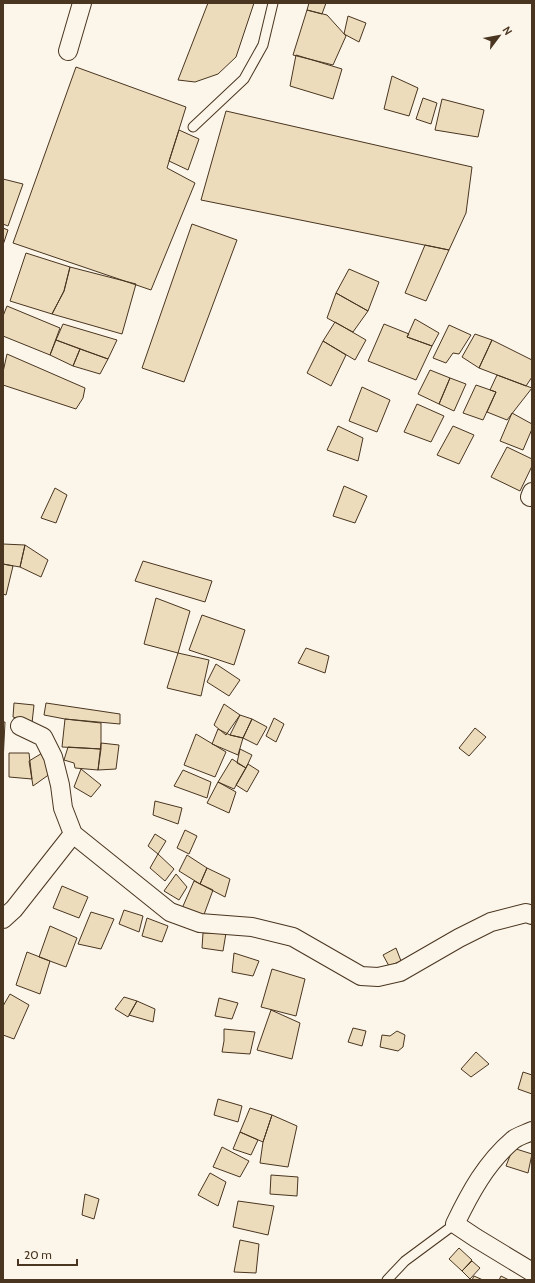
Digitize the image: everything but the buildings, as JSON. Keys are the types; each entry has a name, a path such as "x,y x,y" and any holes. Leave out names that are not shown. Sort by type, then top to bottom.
{"street":[{"path":"68,51 82,3"},
{"path":"20,726 43,737 53,757 60,785 63,808 73,834 170,912 200,923 252,927 293,937 360,976 378,977 400,972 459,938 491,922 526,913 532,915"},
{"path":"3,919 14,910 73,834"},
{"path":"532,1131 513,1140 490,1165 474,1187 456,1224 532,1272"}],"lane":[{"path":"193,127 244,79 263,45 273,3"},
{"path":"387,1280 405,1261 456,1224"}]}
